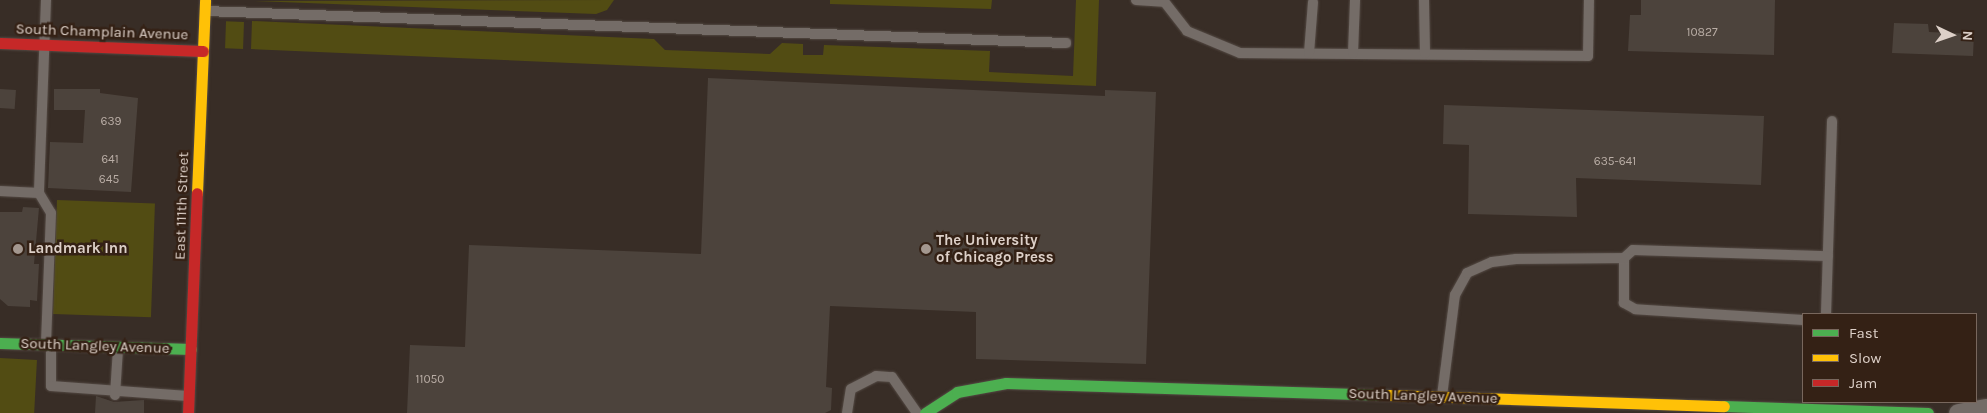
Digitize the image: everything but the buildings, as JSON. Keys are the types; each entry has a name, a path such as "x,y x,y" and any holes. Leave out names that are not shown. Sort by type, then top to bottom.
{"street":[{"name":"East 111th Street","path":"188,413 204,6"},
{"name":"South Champlain Avenue","path":"0,43 203,51"},
{"name":"South Langley Avenue","path":"0,343 191,349"},
{"name":"South Langley Avenue","path":"925,413 957,392 1006,383 1442,396 1766,410 1823,405 1928,413"},
{"path":"1958,413 1987,408"}],"lane":[{"path":"46,0 39,192 51,212 49,345 51,386 189,396"},
{"path":"1136,0 1163,1 1187,31 1240,53 1425,53 1588,56 1589,0"},
{"path":"1353,53 1355,0"},
{"path":"1424,0 1425,53"},
{"path":"1309,53 1312,2"},
{"path":"204,6 1066,43"},
{"path":"1826,313 1832,121"},
{"path":"0,191 39,192"},
{"path":"1442,396 1455,295 1467,273 1492,262 1624,258 1634,250 1828,256"},
{"path":"1624,258 1624,303 1635,309 1802,320"},
{"path":"116,392 118,347"},
{"path":"847,413 851,389 876,376 892,377 917,413"}],"shaded area":[{"path":"614,0 607,10 596,14 253,1"},
{"path":"830,0 992,0 991,9 830,4"},
{"path":"1076,0 1099,0 1096,86 251,49 252,21 654,39 665,50 770,54 782,43 803,44 803,55 823,55 824,45 990,51 989,72 1073,76"},
{"path":"226,21 244,22 243,49 225,48"},
{"path":"57,200 155,203 151,317 53,314"},
{"path":"0,358 37,360 34,413 0,413"}],"traffic: fast":[{"path":"0,343 191,349"},
{"path":"925,413 957,392 1006,383 1388,395"},
{"path":"1724,406 1928,413"}],"traffic: slow":[{"path":"197,193 205,0"},
{"path":"1388,395 1724,406"}],"traffic: jam":[{"path":"0,43 203,51"},
{"path":"188,413 197,193"}],"place":[{"name":"Landmark Inn","path":"18,249"},
{"name":"The University of Chicago Press","path":"926,249"}]}
